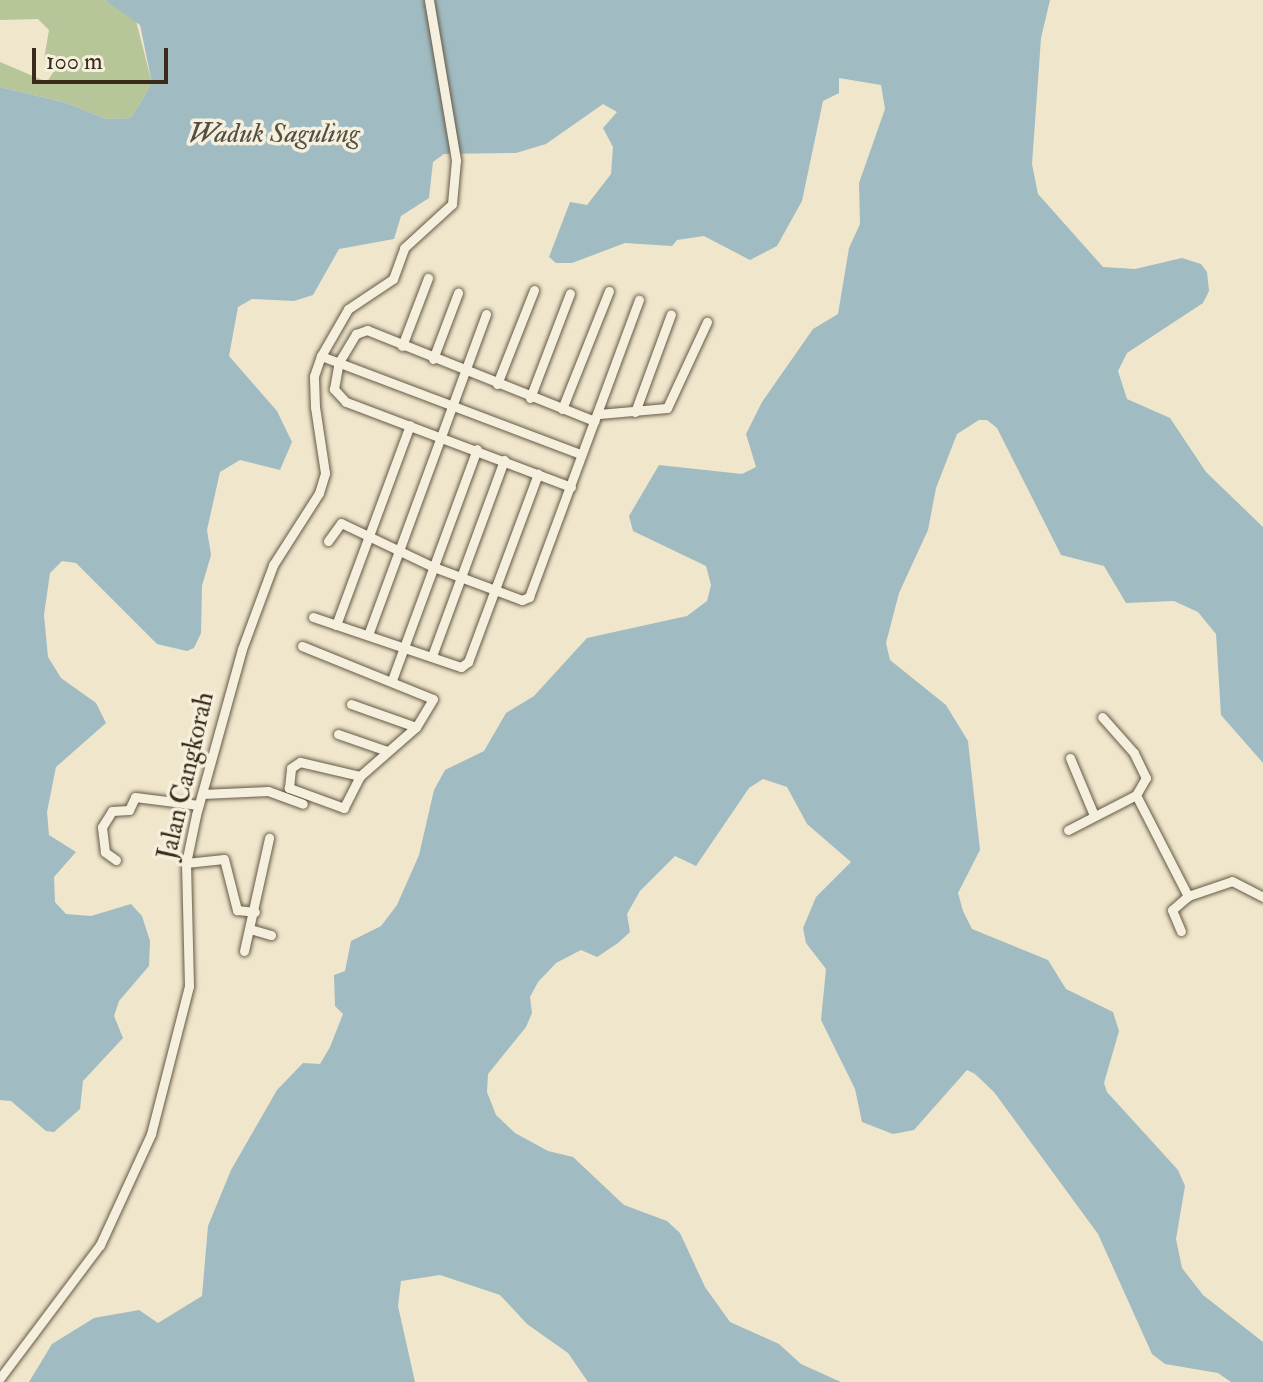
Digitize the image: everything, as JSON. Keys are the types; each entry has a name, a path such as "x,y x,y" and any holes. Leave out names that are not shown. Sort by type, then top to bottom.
{"street":[{"name":"Jalan Cangkorah","path":"0,1378 100,1245 151,1134 189,986 186,863 199,805 242,649 273,565 323,483 314,376 321,356 348,309 399,272 410,242 452,204 455,156 429,0"},
{"path":"402,346 428,278"},
{"path":"497,384 534,290"},
{"path":"562,409 609,291"},
{"path":"433,359 458,293"},
{"path":"530,398 570,293"},
{"path":"328,541 341,523 402,549 431,566 522,600 529,597 639,300"},
{"path":"368,635 486,314"},
{"path":"635,412 671,314"},
{"path":"571,487 337,394 339,362 356,334 367,330 464,373 562,409 596,418 667,408 681,389 707,322"},
{"path":"321,356 581,454"},
{"path":"336,625 410,425"},
{"path":"392,680 431,566 477,449"},
{"path":"432,656 504,460"},
{"path":"313,617 461,667 468,662 538,474"},
{"path":"302,646 431,695 416,727 360,776 344,808 289,788 291,768 300,762 360,776"},
{"path":"351,704 416,727"},
{"path":"1068,830 1136,795 1146,774 1102,717"},
{"path":"338,734 387,751"},
{"path":"1070,758 1094,815"},
{"path":"202,794 268,791 303,804"},
{"path":"1136,795 1188,896"},
{"path":"116,860 105,852 102,827 112,811 129,810 135,797 199,805"},
{"path":"244,951 269,838"},
{"path":"186,863 224,859 237,910 255,912"},
{"path":"1181,931 1172,910 1188,896 1232,881 1263,897"},
{"path":"250,929 271,935"}],"green space":[{"path":"0,0 105,0 135,17 152,83 131,118 106,119 67,103 0,87 0,62 47,82 54,71 44,59 49,30 38,19 0,20"}],"water":[{"name":"Waduk Saguling","path":"105,0 1050,0 1041,38 1032,164 1038,194 1103,267 1135,269 1182,258 1201,264 1207,272 1209,291 1203,303 1127,353 1118,371 1127,399 1170,418 1206,472 1263,527 1263,763 1221,715 1216,634 1198,612 1174,601 1126,603 1104,566 1061,555 997,428 987,420 979,420 957,434 936,488 928,530 899,593 886,643 890,660 946,705 968,741 980,850 958,893 972,929 1048,960 1066,989 1113,1012 1119,1031 1104,1083 1107,1092 1178,1170 1185,1186 1176,1239 1182,1268 1203,1295 1263,1342 1263,1382 1231,1382 1218,1373 1165,1364 1152,1354 1098,1234 994,1092 975,1074 967,1070 914,1130 893,1134 862,1122 855,1089 821,1020 826,969 806,943 803,928 816,897 851,862 807,824 787,787 763,779 749,788 696,866 675,856 640,891 627,914 630,932 618,943 597,957 581,950 556,963 538,982 530,997 532,1013 526,1027 488,1074 487,1092 496,1115 515,1133 548,1151 573,1157 624,1205 667,1221 680,1233 705,1287 730,1322 779,1344 801,1364 841,1382 588,1382 568,1353 527,1324 500,1295 440,1275 401,1281 398,1306 415,1382 29,1382 52,1344 94,1318 139,1310 158,1323 202,1296 208,1226 231,1170 277,1090 303,1063 320,1064 330,1047 343,1014 335,1006 334,975 345,971 351,941 381,926 397,905 419,855 434,790 445,770 484,751 506,713 534,696 587,638 687,616 707,601 711,585 706,566 633,531 629,516 659,465 742,474 756,467 746,434 762,402 813,329 838,314 849,248 860,224 859,183 885,109 881,85 839,78 839,93 823,101 802,201 777,246 750,260 704,236 677,240 672,246 625,243 572,263 556,263 549,257 570,202 587,205 611,174 613,147 603,128 617,112 603,104 546,144 516,153 444,154 433,162 429,198 401,216 394,239 339,249 313,295 294,301 252,299 238,307 229,356 277,411 292,442 280,470 240,460 220,472 207,530 211,555 202,586 201,633 194,648 187,651 157,644 76,563 62,561 50,573 44,615 48,657 61,678 96,703 106,723 56,767 47,812 49,835 76,852 54,877 55,902 66,914 91,916 131,904 142,916 150,941 149,966 119,1001 114,1016 123,1038 83,1081 80,1109 54,1132 46,1131 11,1101 0,1100 0,87 67,103 106,119 131,118 152,83 140,25"}]}
